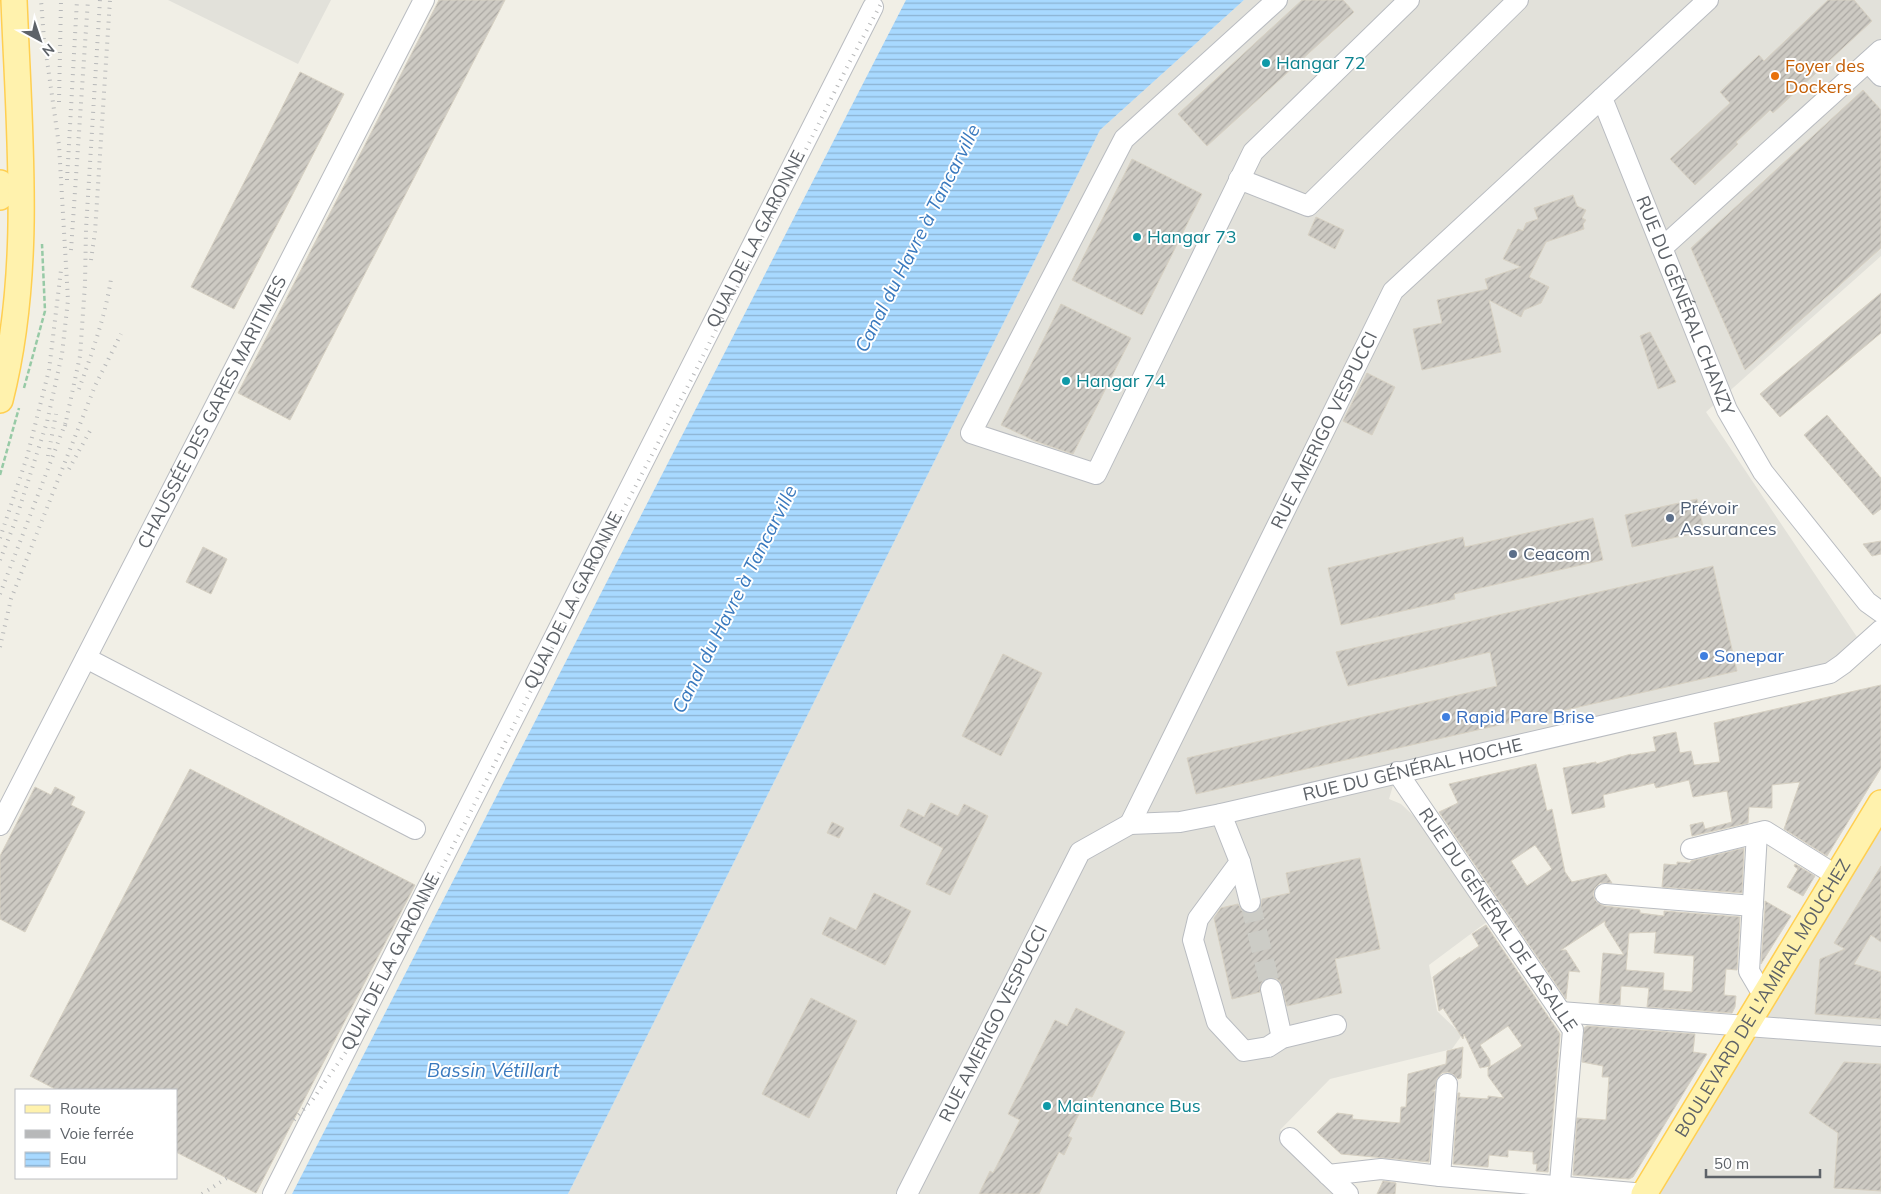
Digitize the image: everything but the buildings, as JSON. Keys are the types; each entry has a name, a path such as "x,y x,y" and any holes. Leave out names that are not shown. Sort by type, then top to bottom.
{"main road":[{"path":"0,400 19,294 21,193 14,0"},
{"path":"0,183 0,196"},
{"name":"BOULEVARD DE L'AMIRAL MOUCHEZ","path":"1644,1194 1755,1026 1766,993 1881,803"}],"street":[{"name":"CHAUSSÉE DES GARES MARITIMES","path":"0,825 424,0"},
{"path":"1277,0 1124,139 971,433 1096,474 1253,152 1409,0"},
{"path":"1239,179 1308,206 1518,0"},
{"path":"1602,98 1708,0"},
{"name":"QUAI DE LA GARONNE","path":"273,1194 873,6"},
{"path":"1662,248 1877,63"},
{"name":"RUE DU GÉNÉRAL CHANZY","path":"1602,98 1727,410 1763,472 1867,602 1881,612"},
{"name":"RUE AMERIGO VESPUCCI","path":"1130,824 1393,291 1602,98"},
{"name":"RUE DU GÉNÉRAL HOCHE","path":"1080,852 1130,824 1180,822 1221,814 1830,673 1881,630"},
{"path":"86,658 416,829"},
{"name":"RUE DU GÉNÉRAL DE LASALLE","path":"1397,772 1573,1030 1560,1190"},
{"path":"1221,814 1240,862 1250,902"},
{"path":"1691,849 1765,831 1837,876"},
{"path":"1757,833 1749,971 1759,988 1766,993"},
{"name":"RUE AMERIGO VESPUCCI","path":"907,1194 1080,852"},
{"path":"1240,862 1198,919 1193,940 1217,1022 1244,1051 1268,1046 1282,1038 1336,1024"},
{"path":"1605,894 1753,906"},
{"path":"1271,990 1282,1038"},
{"path":"1560,1012 1881,1036"},
{"path":"1440,1176 1447,1084"},
{"path":"1290,1138 1348,1194"},
{"path":"1328,1175 1381,1169 1560,1190 1644,1194"}],"shaded area":[{"path":"168,0 331,0 298,64"},
{"path":"1244,0 1881,0 1881,256 1706,412 1863,646 1843,664 1397,772 1389,799 1401,804 1416,818 1488,921 1429,965 1437,1011 1462,1035 1452,1049 1330,1079 1280,1130 1348,1194 568,1194 1100,130"},
{"path":"1881,802 1881,1194 1644,1194"}],"water":[{"name":"Bassin Vétillart","path":"906,0 1244,0 1100,130 568,1194 292,1194"}],"tunnel":[{"path":"1250,902 1271,989"}],"railway":[{"path":"0,560 15,522 47,422 62,354 68,300 59,145 44,39 41,0"},
{"path":"59,102 61,0"},
{"path":"67,180 77,0"},
{"path":"71,250 88,0"},
{"path":"65,426 80,356 100,0"},
{"path":"91,260 95,232 110,0"},
{"path":"294,1120 313,1099 346,1052 466,821 572,608 692,378 846,69 883,0"},
{"path":"0,538 27,457 49,370 61,270"},
{"path":"79,389 102,321 111,279"},
{"path":"0,647 11,599 95,386 121,334"},
{"path":"48,456 56,414"},
{"path":"0,594 67,419"},
{"path":"69,469 91,429"},
{"path":"202,1194 227,1178"}],"place":[{"name":"Hangar 72","path":"1266,63"},
{"name":"Foyer des Dockers","path":"1775,76"},
{"name":"Hangar 73","path":"1137,237"},
{"name":"Hangar 74","path":"1066,381"},
{"name":"Prévoir Assurances","path":"1670,518"},
{"name":"Ceacom","path":"1513,554"},
{"name":"Sonepar","path":"1704,656"},
{"name":"Rapid Pare Brise","path":"1446,717"},
{"name":"Maintenance Bus","path":"1047,1106"}],"water label":[{"name":"Canal du Havre à Tancarville","path":"917,238"},
{"name":"Canal du Havre à Tancarville","path":"734,599"}]}
